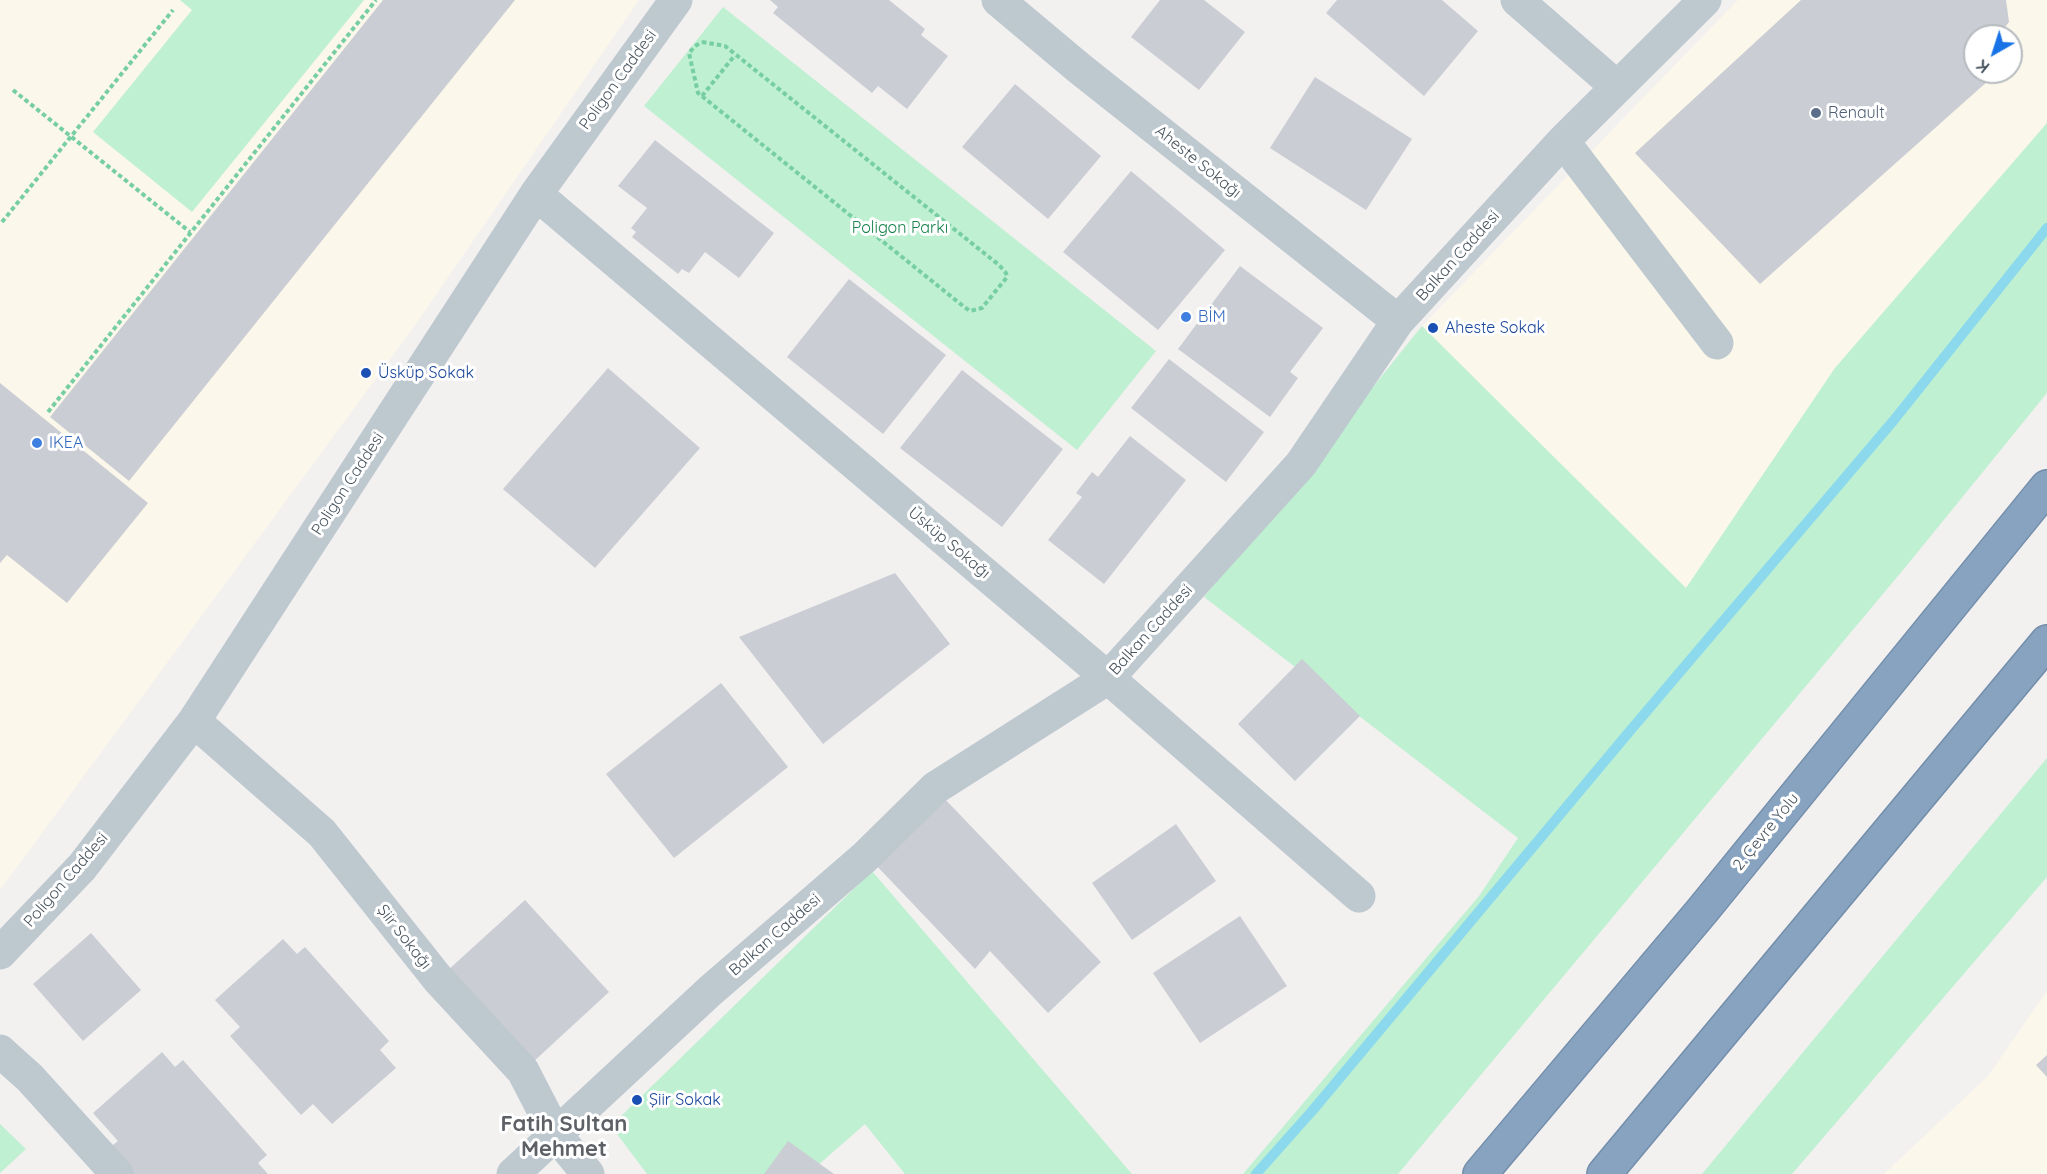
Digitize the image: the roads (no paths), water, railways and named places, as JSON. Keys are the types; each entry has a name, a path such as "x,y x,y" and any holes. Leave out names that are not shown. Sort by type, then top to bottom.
{"highway":[{"name":"2. Çevre Yolu","path":"1480,1174 1702,911 2047,487"},
{"path":"1604,1174 2047,642"}],"street":[{"name":"Poligon Caddesi","path":"0,953 82,867 194,721 536,194 676,0"},
{"name":"Aheste Sokağı","path":"998,0 1079,68 1398,321"},
{"path":"1517,0 1617,87"},
{"name":"Balkan Caddesi","path":"513,1174 710,991 865,857 935,788 1108,678 1301,464 1398,321 1563,141 1705,0"},
{"path":"1563,141 1717,343"},
{"name":"Üsküp Sokağı","path":"536,194 1108,678 1359,896"},
{"name":"Şiir Sokağı","path":"194,721 322,833 438,979 522,1071 556,1135 588,1174"},
{"path":"0,1051 30,1078 117,1174"}],"waterway":[{"path":"1256,1174 1313,1110 1894,420 2047,228"}],"place":[{"name":"Renault","path":"1816,113"},
{"name":"BİM","path":"1186,317"},
{"name":"Aheste Sokak","path":"1433,328"},
{"name":"Üsküp Sokak","path":"366,373"},
{"name":"IKEA","path":"37,443"},
{"name":"Şiir Sokak","path":"637,1100"}],"district":[{"name":"Fatih Sultan Mehmet","path":"564,1136"}],"park label":[{"name":"Poligon Parkı","path":"900,228"}]}
